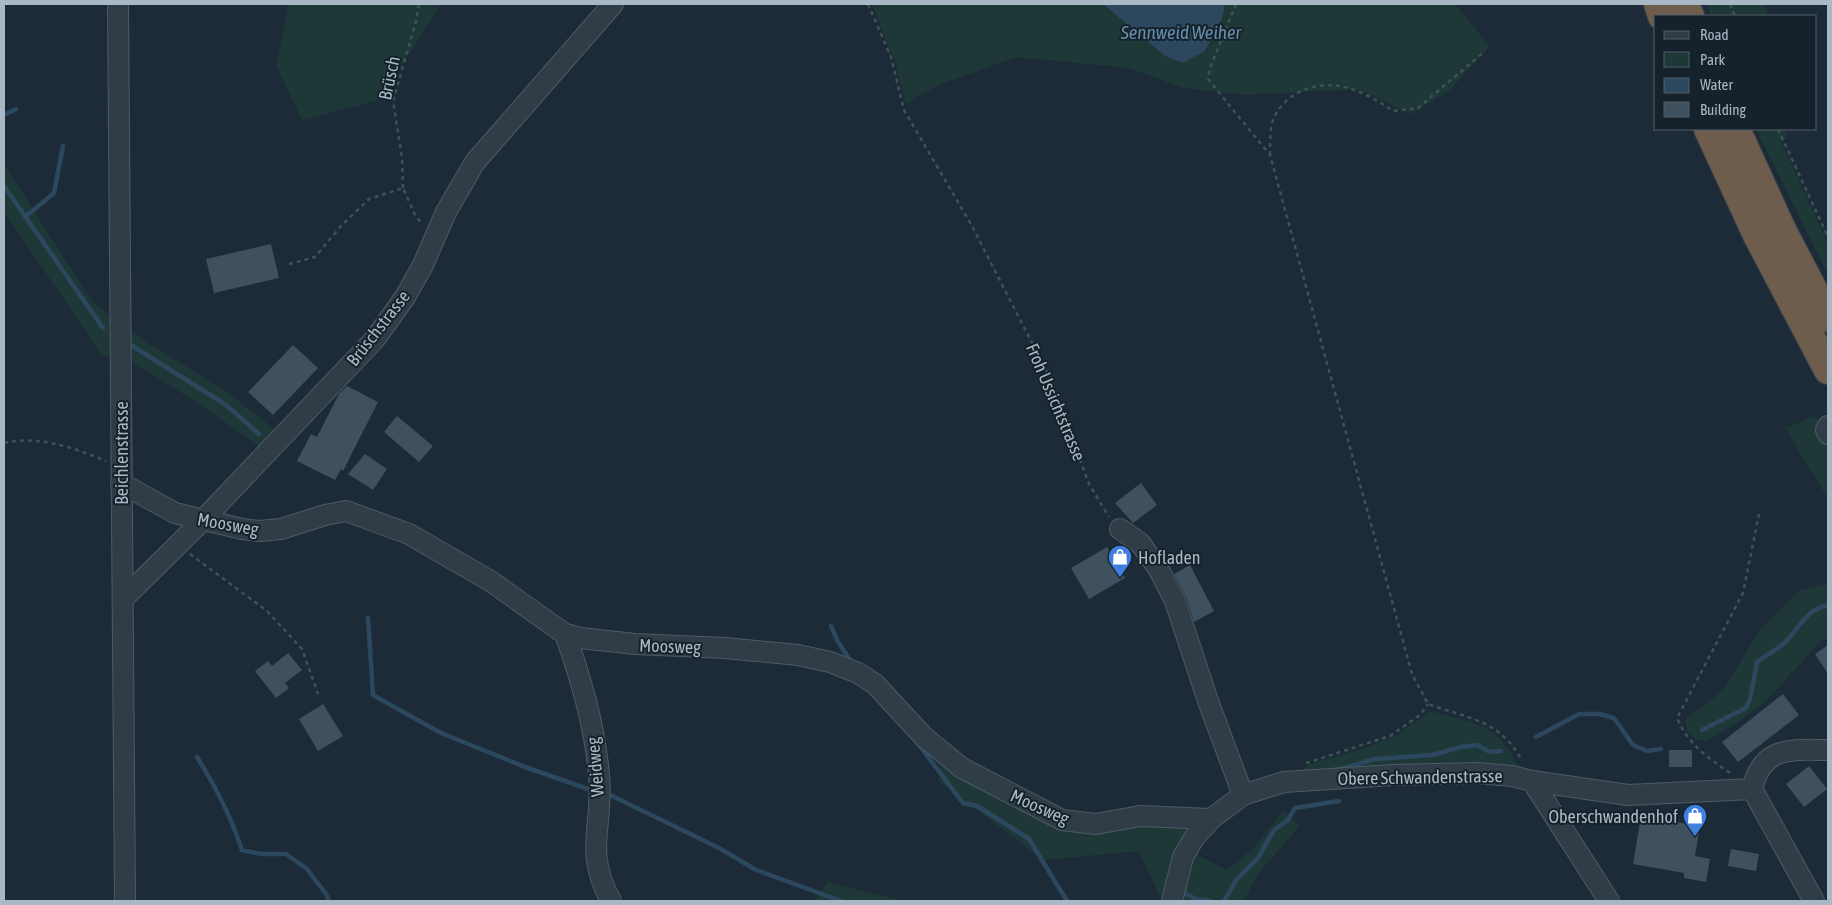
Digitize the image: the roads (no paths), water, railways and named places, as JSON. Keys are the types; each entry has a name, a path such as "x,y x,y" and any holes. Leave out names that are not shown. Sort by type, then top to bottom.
{"highway":[{"path":"1708,130 1768,257 1828,370"},
{"path":"1736,130 1778,221 1828,318"}],"street":[{"name":"Beichlenstrasse","path":"118,4 125,901"},
{"name":"Brüschstrasse","path":"123,599 202,521 375,339 406,297 460,184 475,162 612,4"},
{"path":"1828,426 1826,430 1828,434"},
{"name":"Moosweg","path":"121,476 156,504 175,513 202,521 259,531 281,530 325,515 346,511 409,534 492,582 565,634 598,641 726,648 798,655 830,662 858,673 875,684 924,737 962,768 1062,820 1096,824 1140,816 1212,819"},
{"path":"1120,529 1140,543 1158,568 1175,601 1217,728 1243,795"},
{"name":"Weidweg","path":"565,634 574,658 590,722 599,775 596,865 602,885 611,901"},
{"path":"1814,901 1752,789 1756,774 1770,757 1785,750 1828,750"},
{"name":"Obere Schwandenstrasse","path":"1172,901 1183,857 1194,838 1212,819 1243,795 1284,782 1393,775 1476,773 1512,776 1532,781 1628,795 1752,789"},
{"path":"1532,781 1609,901"}],"water":[{"name":"Sennweid Weiher","path":"1103,4 1225,4 1223,16 1205,51 1183,63 1165,56"}],"waterway":[{"path":"4,115 16,109"},
{"path":"25,217 54,193 63,146"},
{"path":"4,186 103,328"},
{"path":"131,345 226,405 259,434"},
{"path":"1702,730 1746,708 1750,699 1757,662 1789,639 1802,621 1813,611 1828,605"},
{"path":"368,618 373,695 441,733 525,767 594,791"},
{"path":"831,626 838,642 850,660"},
{"path":"1536,737 1579,714 1599,714 1614,718 1633,745 1647,751 1661,749"},
{"path":"919,745 963,803 977,806 1029,839 1067,901"},
{"path":"1337,770 1375,759 1432,755 1461,747 1477,745 1490,752 1501,751"},
{"path":"197,757 222,802 242,850 261,854 286,854 307,869 329,901"},
{"path":"606,793 721,849 756,870 841,901"},
{"path":"1224,901 1237,879 1258,858 1274,830 1288,820 1295,808 1339,801"},
{"path":"1180,890 1195,899 1210,901"}],"place":[{"name":"Hofladen","path":"1120,578"},
{"name":"Oberschwandenhof","path":"1695,837"}]}
